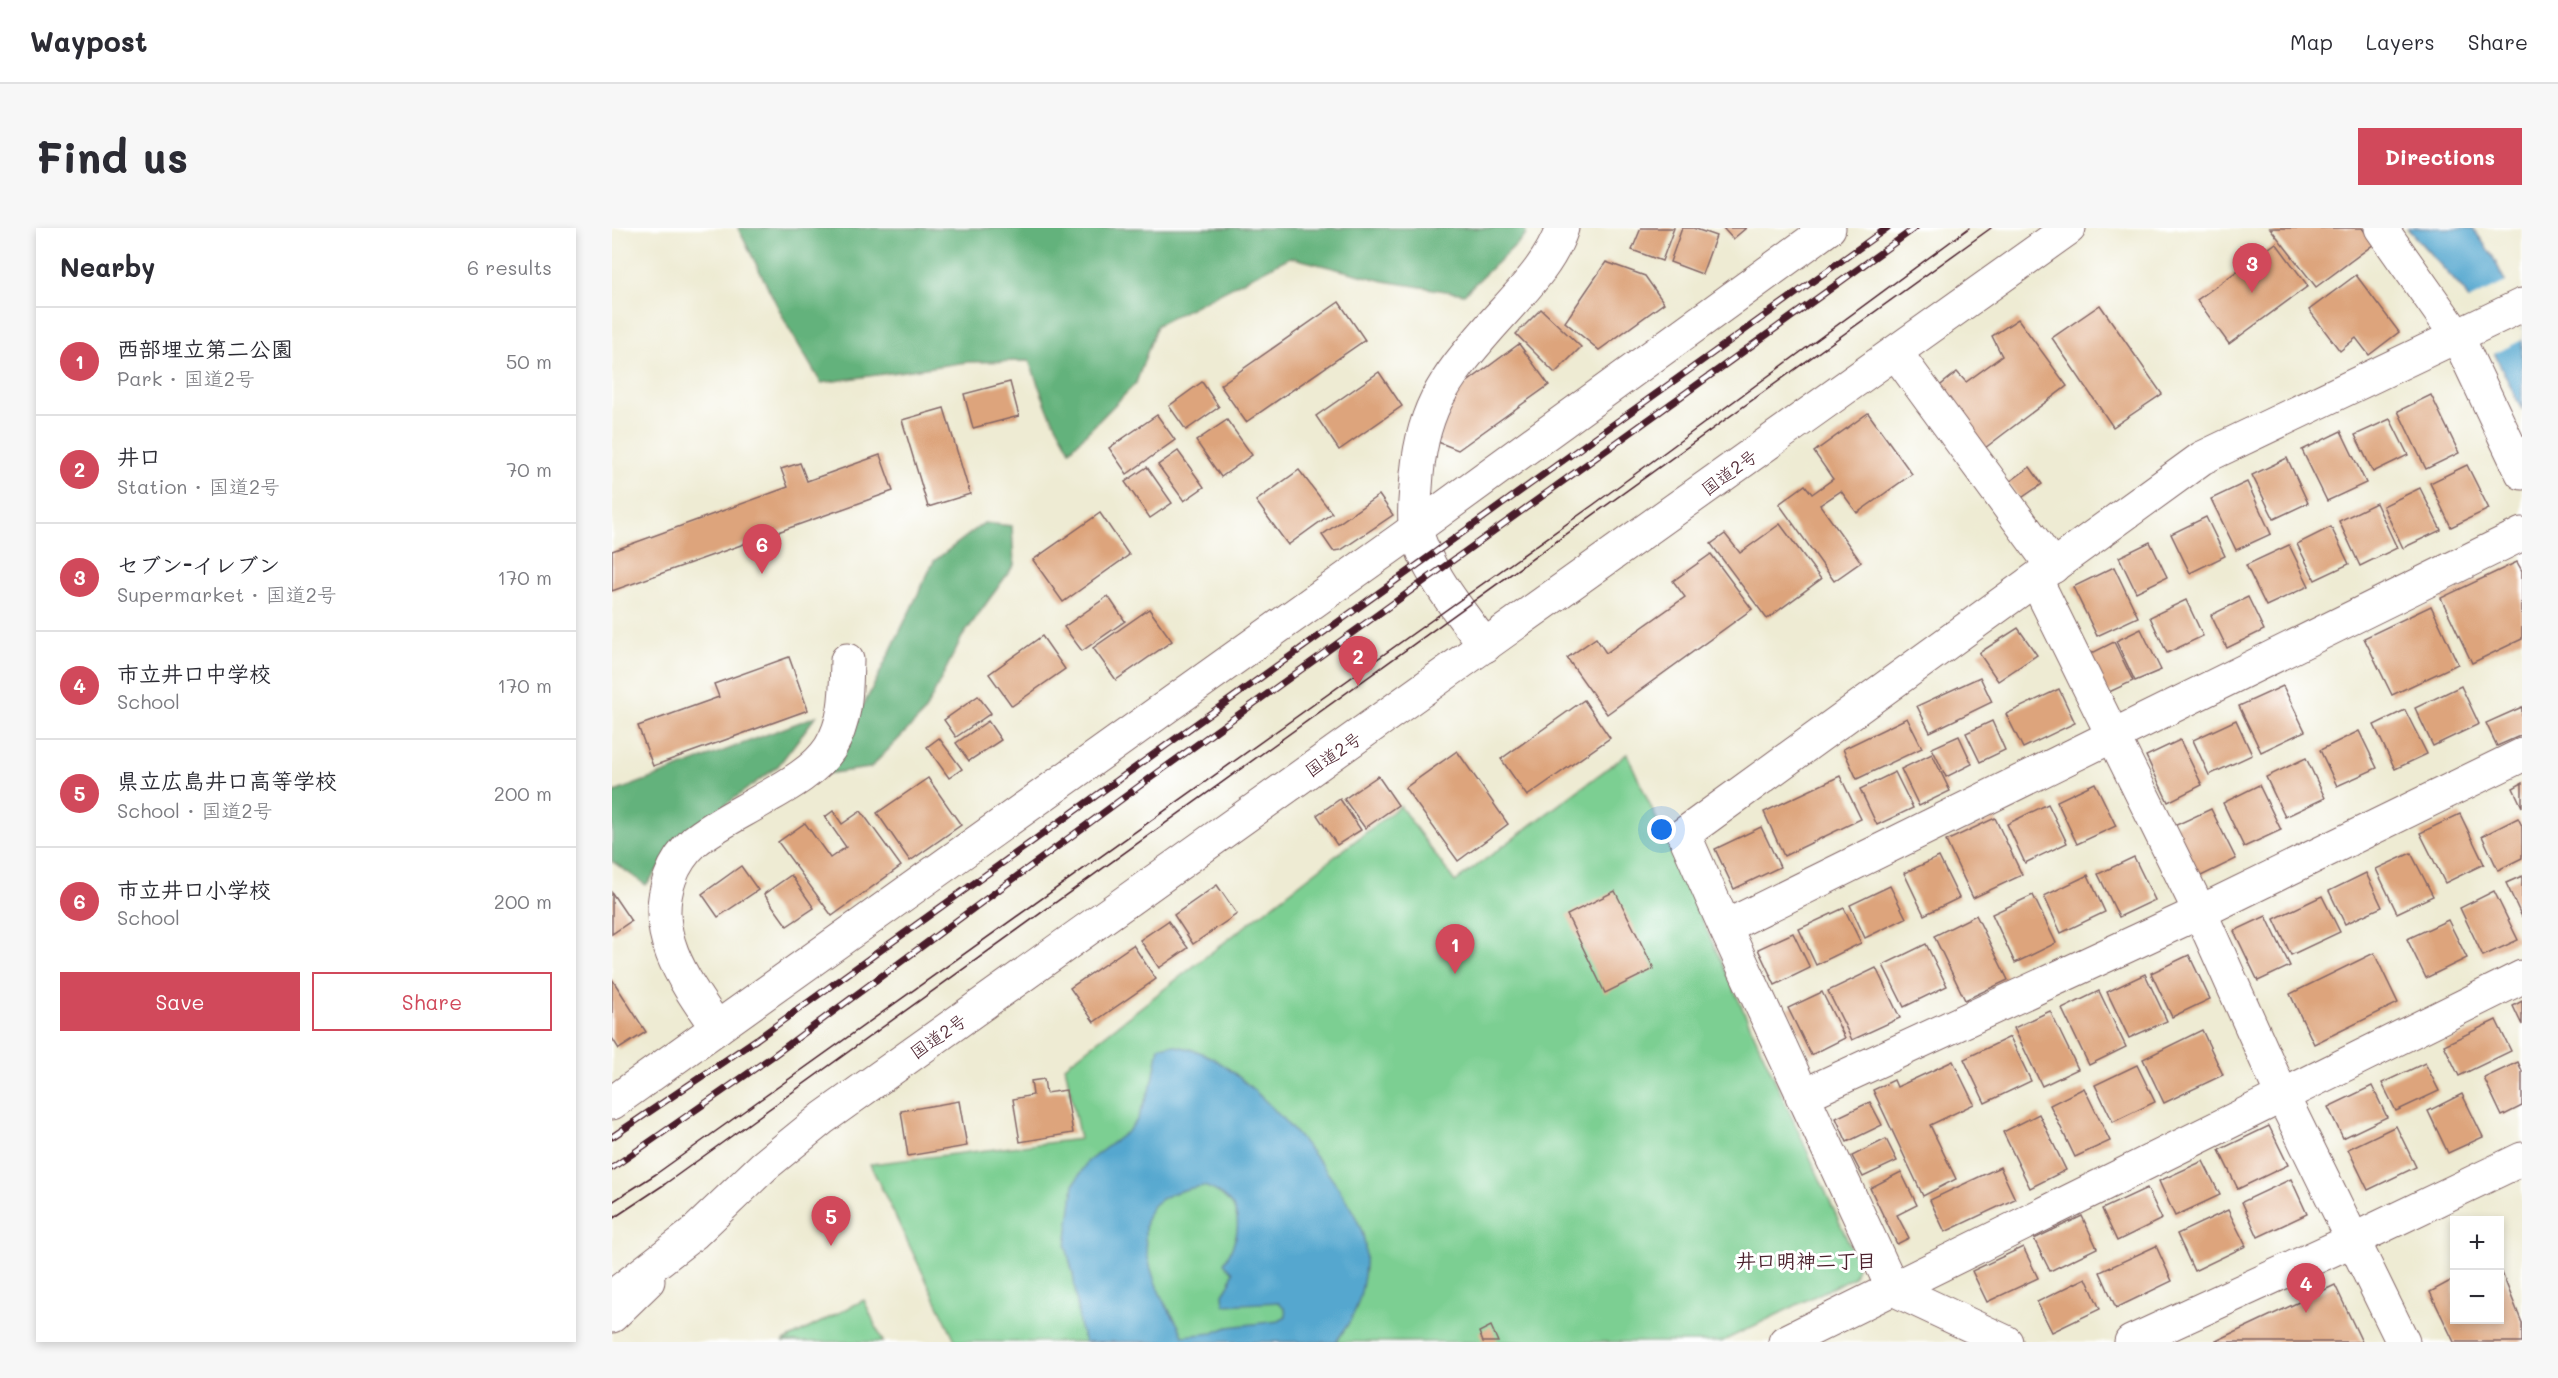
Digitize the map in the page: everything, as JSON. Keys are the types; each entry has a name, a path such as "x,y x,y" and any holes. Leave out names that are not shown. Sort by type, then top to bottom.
{"main road":[{"path":"1485,646 1435,574 1415,528 1417,468 1424,428 1434,401 1455,368 1527,284 1556,245 1562,228"},
{"path":"612,1103 1415,528 1829,228"},
{"name":"国道2号","path":"612,1297 677,1247 764,1166 823,1118 2069,228"},
{"path":"2381,228 2465,332 2522,473"},
{"path":"2006,1342 1893,1289 1802,1096 1684,834 2202,458 2522,305"},
{"path":"1896,353 2045,574 2113,734 2200,912 2282,1095 2403,1342"},
{"path":"1725,927 2522,534"},
{"path":"717,1028 686,981 668,942 664,909 670,880 678,862 694,842 784,787 820,760 829,749 846,708 847,660"},
{"path":"1802,1096 2200,912 2522,755"},
{"path":"1785,1342 2522,977"},
{"path":"2131,1342 2522,1159"},
{"path":"612,1316 715,1214"}],"green space":[{"path":"738,228 1525,228 1526,235 1464,294 1384,281 1290,257 1157,325 1136,383 1070,450 1048,410 1029,361 967,362 821,383 788,327"},
{"path":"984,523 1012,526 1014,565 962,637 924,713 870,768 824,774 871,691 934,561"},
{"path":"816,716 778,766 686,834 646,885 612,861 612,793"},
{"path":"1627,754 1858,1263 1854,1277 1721,1342 956,1342 870,1164 1080,1139 1065,1066 1400,806 1455,882"},
{"path":"864,1300 883,1342 782,1342"}],"water":[{"path":"2407,228 2473,228 2493,257 2522,316 2522,410 2464,291"},
{"path":"1172,1045 1202,1053 1222,1064 1245,1083 1270,1106 1319,1161 1354,1214 1365,1244 1364,1276 1357,1307 1336,1342 1085,1342 1080,1328 1073,1274 1066,1246 1074,1184 1087,1162 1128,1131 1137,1120 1153,1081 1159,1047","holes":["1204,1186 1217,1192 1234,1208 1237,1218 1235,1239 1224,1263 1233,1272 1230,1283 1223,1294 1224,1305 1279,1302 1285,1309 1286,1317 1279,1321 1228,1327 1213,1333 1183,1336 1154,1278 1147,1250 1146,1223 1149,1212 1161,1199"]}],"pier":[{"path":"2508,281 2522,309 2522,340 2492,355 2466,301"}],"building":[{"path":"1641,228 1674,228 1662,261 1632,250"},
{"path":"1682,228 1693,228 1716,236 1702,274 1670,262"},
{"path":"1723,228 1746,228 1733,239"},
{"path":"2270,228 2362,228 2374,244 2316,287"},
{"path":"2276,243 2308,286 2229,344 2197,300"},
{"path":"1606,262 1645,276 1664,303 1599,350 1565,322"},
{"path":"2356,275 2399,332 2369,355 2356,338 2340,351 2309,310"},
{"path":"1339,302 1365,340 1246,422 1220,385"},
{"path":"2100,305 2162,394 2113,427 2052,338"},
{"path":"1541,309 1581,347 1555,373 1516,334"},
{"path":"2018,319 2067,386 1981,451 1936,389 1957,372 1966,382 2002,356 1992,336"},
{"path":"1519,344 1549,385 1458,450 1438,442 1454,392"},
{"path":"1379,372 1402,406 1339,450 1316,416"},
{"path":"1010,382 1019,416 973,428 964,394"},
{"path":"1202,382 1219,407 1186,430 1169,406"},
{"path":"2431,395 2459,453 2426,469 2398,411"},
{"path":"944,408 970,494 928,507 902,420"},
{"path":"1868,413 1912,474 1857,513 1841,491 1820,505 1861,562 1834,581 1779,504 1805,485 1812,494 1833,479 1814,452"},
{"path":"1157,415 1175,440 1127,474 1109,448"},
{"path":"2390,419 2408,455 2373,472 2355,435"},
{"path":"1227,420 1252,455 1221,477 1196,441"},
{"path":"2341,431 2366,483 2327,501 2302,450"},
{"path":"1178,451 1204,487 1184,501 1158,465"},
{"path":"880,455 893,491 612,591 612,551 788,487 781,469 800,463 807,481"},
{"path":"2287,458 2308,503 2274,519 2252,475"},
{"path":"2467,465 2489,509 2451,527 2430,483"},
{"path":"1147,467 1172,503 1150,518 1125,482"},
{"path":"2030,467 2042,484 2020,499 2008,483"},
{"path":"1299,470 1332,513 1288,545 1256,501"},
{"path":"2247,482 2271,534 2236,550 2211,499"},
{"path":"2420,488 2441,530 2403,548 2383,506"},
{"path":"1379,495 1393,515 1341,550 1333,551 1322,535"},
{"path":"2376,503 2397,548 2360,566 2339,521"},
{"path":"1100,513 1129,555 1063,602 1033,560"},
{"path":"2206,517 2225,556 2190,573 2171,534"},
{"path":"1780,524 1821,579 1767,619 1711,544 1725,534 1740,553"},
{"path":"2331,527 2349,564 2315,580 2297,544"},
{"path":"2150,542 2167,577 2136,592 2119,557"},
{"path":"2289,545 2309,586 2266,606 2246,565"},
{"path":"1711,554 1752,609 1607,714 1567,658 1596,638 1606,653 1685,597 1673,581"},
{"path":"2517,562 2522,571 2522,639 2472,663 2441,598"},
{"path":"2114,567 2138,617 2097,636 2073,587"},
{"path":"1108,596 1125,621 1082,651 1064,627"},
{"path":"2248,597 2264,630 2227,648 2211,615"},
{"path":"2186,600 2203,636 2167,653 2150,617"},
{"path":"2431,606 2458,664 2392,695 2364,638"},
{"path":"1149,609 1172,641 1116,680 1093,648"},
{"path":"2018,628 2037,655 1998,681 1979,653"},
{"path":"2141,629 2161,670 2135,681 2116,641"},
{"path":"1042,636 1065,669 1012,706 989,674"},
{"path":"2114,642 2133,681 2107,693 2088,655"},
{"path":"789,657 808,710 653,766 638,726 719,697 714,684"},
{"path":"1980,677 1992,702 1930,732 1917,706"},
{"path":"2283,686 2305,731 2261,752 2239,706"},
{"path":"2461,686 2479,724 2433,746 2415,708"},
{"path":"2059,689 2075,723 2023,748 2006,714"},
{"path":"978,696 991,713 956,737 944,720"},
{"path":"1584,700 1610,738 1527,796 1501,759"},
{"path":"2522,707 2522,735 2497,746 2486,723"},
{"path":"2405,710 2427,754 2395,769 2374,725"},
{"path":"1907,718 1922,748 1857,779 1843,749"},
{"path":"2236,720 2252,755 2209,775 2193,740"},
{"path":"988,721 1001,740 969,761 956,743"},
{"path":"1992,721 2005,750 1980,762 1966,733"},
{"path":"2359,731 2377,768 2337,786 2320,750"},
{"path":"1959,736 1972,764 1946,777 1932,748"},
{"path":"939,738 962,769 949,778 927,747"},
{"path":"2180,740 2202,785 2168,802 2146,756"},
{"path":"1457,751 1508,824 1458,861 1405,788"},
{"path":"1932,754 1950,791 1919,806 1901,769"},
{"path":"2306,758 2325,798 2285,817 2266,777"},
{"path":"1895,772 1913,808 1877,825 1860,789"},
{"path":"1378,776 1398,805 1365,828 1344,799"},
{"path":"1840,776 1861,819 1784,856 1764,812"},
{"path":"928,778 961,825 910,861 877,813"},
{"path":"2095,783 2116,826 2077,844 2057,801"},
{"path":"2522,783 2522,807 2513,788"},
{"path":"2259,785 2281,830 2244,847 2223,803"},
{"path":"1340,799 1361,830 1337,845 1317,815"},
{"path":"2048,804 2067,843 2025,863 2007,824"},
{"path":"2211,809 2236,859 2199,877 2174,826"},
{"path":"833,811 842,824 861,811 901,866 832,916 778,842 805,823 830,858 846,847 825,817"},
{"path":"2460,814 2484,864 2445,883 2420,833"},
{"path":"1995,818 2022,875 1973,898 1946,841"},
{"path":"2518,818 2522,826 2522,858 2498,870 2482,836"},
{"path":"1761,827 1780,867 1734,889 1715,849"},
{"path":"2411,853 2433,896 2397,913 2376,869"},
{"path":"1939,857 1959,898 1924,915 1904,873"},
{"path":"2134,857 2155,900 2119,917 2098,874"},
{"path":"741,866 758,890 718,917 702,894"},
{"path":"2366,873 2382,907 2345,924 2329,891"},
{"path":"791,875 814,908 787,926 764,894"},
{"path":"2088,875 2105,912 2061,933 2044,896"},
{"path":"2522,876 2522,917 2506,883"},
{"path":"1217,885 1237,914 1193,944 1174,915"},
{"path":"1890,886 1906,918 1865,938 1850,905"},
{"path":"1615,891 1654,969 1605,993 1567,915"},
{"path":"2494,891 2518,940 2483,956 2460,908"},
{"path":"612,893 631,921 612,934"},
{"path":"2033,895 2056,943 2015,963 1992,914"},
{"path":"2322,896 2340,932 2291,955 2274,919"},
{"path":"1844,908 1861,943 1816,965 1799,929"},
{"path":"1976,915 2008,980 1965,1000 1934,936"},
{"path":"2266,916 2290,966 2258,981 2234,931"},
{"path":"2448,920 2467,958 2426,978 2407,939"},
{"path":"1168,921 1188,948 1159,968 1140,940"},
{"path":"1793,933 1810,968 1775,985 1758,949"},
{"path":"1926,944 1947,986 1904,1007 1883,965"},
{"path":"1133,945 1156,979 1094,1022 1070,988"},
{"path":"2374,953 2398,1003 2314,1044 2290,994"},
{"path":"2189,955 2210,999 2172,1017 2151,973"},
{"path":"1876,968 1900,1018 1852,1040 1828,991"},
{"path":"2145,974 2167,1021 2129,1038 2107,992"},
{"path":"612,979 646,1032 619,1049 612,1038"},
{"path":"2099,991 2126,1047 2089,1065 2062,1009"},
{"path":"1822,992 1845,1038 1811,1055 1788,1008"},
{"path":"2522,1001 2522,1025 2513,1006"},
{"path":"2050,1011 2078,1069 2042,1086 2014,1028"},
{"path":"2496,1020 2511,1051 2459,1076 2444,1045"},
{"path":"2202,1030 2223,1075 2164,1103 2143,1059"},
{"path":"2010,1037 2031,1081 1985,1103 1964,1059"},
{"path":"1953,1061 1974,1104 1930,1125 1956,1179 1923,1196 1873,1090 1894,1080 1897,1087"},
{"path":"2518,1062 2522,1071 2522,1106 2502,1116 2484,1078"},
{"path":"2425,1063 2439,1091 2396,1111 2382,1083"},
{"path":"2137,1065 2155,1102 2113,1122 2095,1085"},
{"path":"1044,1079 1046,1093 1066,1090 1073,1133 1020,1142 1013,1099 1033,1095 1031,1081"},
{"path":"2372,1086 2387,1117 2343,1138 2328,1107"},
{"path":"2084,1088 2110,1141 2075,1157 2050,1105"},
{"path":"2462,1094 2483,1137 2448,1153 2428,1111"},
{"path":"959,1101 967,1146 908,1156 901,1111"},
{"path":"1870,1102 1882,1125 1847,1142 1836,1118"},
{"path":"2039,1114 2066,1170 2030,1188 2003,1132"},
{"path":"2269,1126 2288,1165 2238,1189 2219,1150"},
{"path":"2396,1126 2416,1167 2368,1190 2348,1149"},
{"path":"1886,1139 1897,1161 1863,1177 1852,1156"},
{"path":"2203,1161 2220,1195 2175,1216 2159,1181"},
{"path":"2000,1167 2015,1199 1945,1232 1930,1200"},
{"path":"1901,1172 1917,1205 1897,1215 1909,1238 1897,1244 1870,1188"},
{"path":"2291,1179 2307,1214 2258,1237 2242,1202"},
{"path":"2147,1188 2162,1219 2117,1241 2102,1209"},
{"path":"2228,1210 2246,1246 2194,1271 2177,1234"},
{"path":"2082,1216 2097,1248 2050,1271 2034,1239"},
{"path":"2156,1246 2172,1281 2116,1308 2100,1272"},
{"path":"2023,1247 2038,1278 1987,1302 1972,1271"},
{"path":"2086,1278 2100,1309 2052,1332 2037,1302"},
{"path":"2504,1278 2522,1323 2522,1342 2454,1342 2430,1292 2450,1281 2450,1324 2504,1324"},
{"path":"2335,1285 2362,1342 2214,1342"},
{"path":"1491,1326 1498,1342 1483,1342 1479,1332"}],"tram line":[{"path":"612,1202 656,1174 1593,505 1969,228"},
{"path":"612,1219 665,1184 1991,228"}],"railway":[{"path":"612,1137 757,1039 1887,228"},
{"path":"612,1168 773,1056 1149,779 1915,228"}],"place":[{"name":"セブン-イレブン","path":"2252,293"},
{"name":"市立井口小学校","path":"762,574"},
{"name":"井口","path":"1358,686"},
{"name":"西部埋立第二公園","path":"1455,974"},
{"name":"県立広島井口高等学校","path":"831,1246"},
{"name":"市立井口中学校","path":"2306,1313"}],"district":[{"name":"井口明神二丁目","path":"1806,1260"}]}
